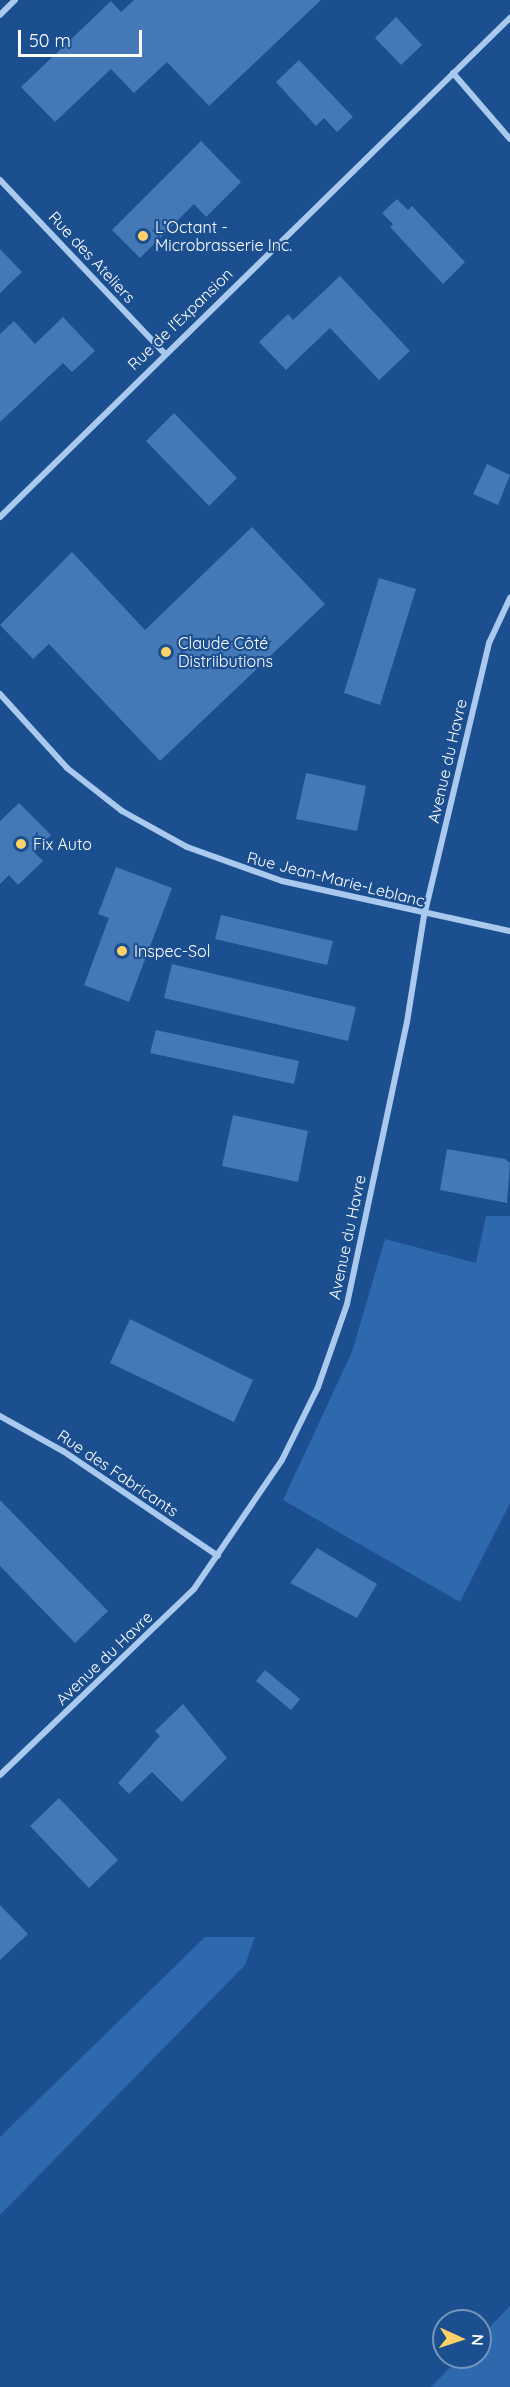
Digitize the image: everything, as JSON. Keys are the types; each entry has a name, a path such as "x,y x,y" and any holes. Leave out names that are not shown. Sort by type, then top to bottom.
{"street":[{"path":"0,15 15,0"},
{"name":"Rue de l'Expansion","path":"0,517 164,353 510,18"},
{"path":"453,73 510,139"},
{"name":"Rue des Ateliers","path":"0,180 164,353"},
{"name":"Avenue du Havre","path":"0,1775 194,1590 282,1460 318,1387 347,1304 407,1022 424,916 489,643 510,598"},
{"name":"Rue Jean-Marie-Leblanc","path":"0,694 67,768 122,811 187,848 247,872 424,916 510,931"},
{"name":"Rue des Fabricants","path":"0,1416 63,1451 218,1556"}],"shaded area":[{"path":"486,1216 510,1216 510,1503 460,1602 283,1500 352,1352 385,1239 476,1263"},
{"path":"205,1937 255,1937 245,1965 0,2215 0,2137"},
{"path":"510,2306 510,2387 431,2387 448,2369 492,2369 492,2325"}],"building":[{"path":"134,0 321,0 209,106 167,62 134,93 111,69 55,122 21,87 111,1 121,12"},
{"path":"396,17 422,45 401,65 375,38"},
{"path":"299,60 353,117 337,132 324,118 316,126 276,82"},
{"path":"201,141 241,182 206,217 194,204 140,258 112,230"},
{"path":"397,199 408,210 412,206 465,262 443,284 390,227 393,224 382,213"},
{"path":"0,249 22,272 0,293"},
{"path":"340,276 410,351 379,380 330,328 286,370 259,342 288,314 293,320"},
{"path":"63,317 95,351 72,372 63,363 0,422 0,334 14,321 35,344"},
{"path":"174,413 237,478 209,506 146,441"},
{"path":"487,464 510,475 498,505 473,494"},
{"name":"Claude Côté Distriibutions","path":"252,527 325,604 160,761 49,644 33,659 0,625 72,552 145,630"},
{"path":"379,578 416,589 380,705 344,693"},
{"path":"306,773 366,786 357,831 296,819"},
{"name":"Fix Auto","path":"19,803 51,835 34,852 43,861 18,885 9,875 0,884 0,821"},
{"name":"Inspec-Sol","path":"116,867 172,888 129,1002 84,985 109,918 98,914"},
{"path":"221,915 333,941 327,965 215,939"},
{"path":"172,964 356,1007 348,1041 164,998"},
{"path":"156,1030 299,1061 294,1084 150,1053"},
{"path":"233,1115 308,1131 298,1182 222,1166"},
{"path":"447,1149 505,1159 510,1163 507,1203 440,1190"},
{"path":"130,1319 253,1380 234,1422 110,1363"},
{"path":"0,1500 108,1611 75,1643 0,1566"},
{"path":"317,1548 377,1584 357,1618 290,1583"},
{"path":"265,1670 300,1699 291,1710 256,1681"},
{"path":"183,1704 227,1758 182,1802 152,1772 129,1794 118,1783 160,1736 155,1731"},
{"path":"59,1798 118,1860 89,1888 30,1826"},
{"path":"0,1905 28,1934 0,1960"}],"place":[{"name":"L’Octant - Microbrasserie Inc.","path":"143,236"},
{"name":"Claude Côté Distriibutions","path":"166,652"},
{"name":"Fix Auto","path":"21,844"},
{"name":"Inspec-Sol","path":"122,951"}]}
